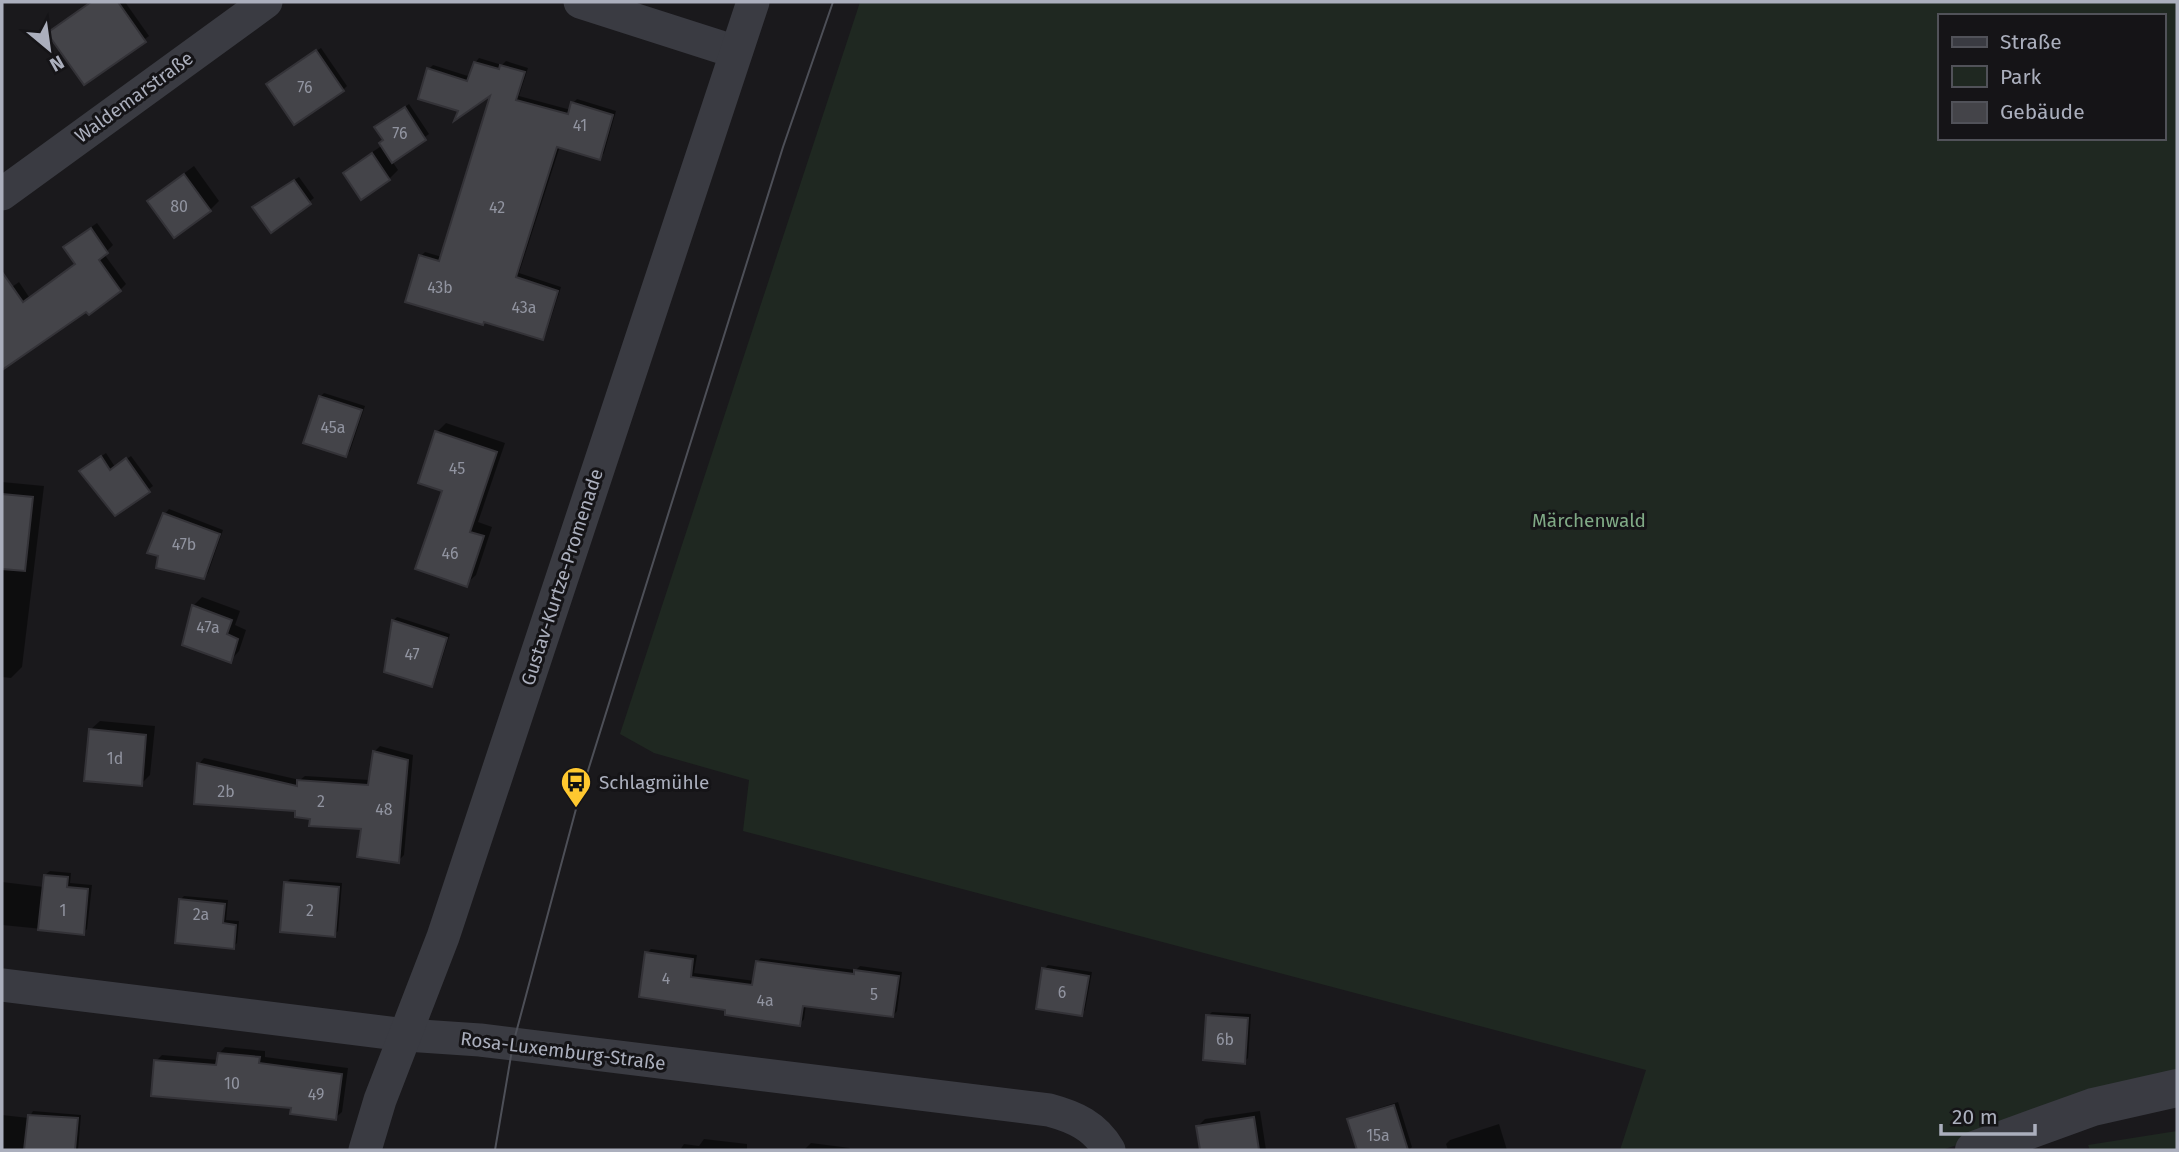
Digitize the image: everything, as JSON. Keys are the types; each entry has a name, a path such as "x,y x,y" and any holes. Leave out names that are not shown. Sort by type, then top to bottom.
{"street":[{"name":"Waldemarstraße","path":"2,194 266,2"},
{"path":"580,2 736,52"},
{"name":"Gustav-Kurtze-Promenade","path":"365,1150 380,1100 443,937 753,2"},
{"name":"Rosa-Luxemburg-Straße","path":"2,985 1049,1110 1072,1116 1087,1124 1109,1150"},
{"path":"1975,1150 2093,1107 2177,1088"}],"green space":[{"name":"Märchenwald","path":"860,2 2177,2 2177,1076 2153,1080 1942,1150 1620,1150 1646,1070 743,831 749,780 654,753 620,734"},
{"path":"2177,1131 2177,1150 2090,1150 2088,1145"}],"building":[{"path":"91,2 118,2 146,42 84,85 47,33"},
{"path":"316,50 344,91 294,125 266,84"},
{"path":"474,62 525,72 516,100 568,114 571,102 613,115 600,160 557,147 516,277 558,291 543,340 405,302 419,255 439,261 490,96 454,121 458,111 418,99 427,68 467,81"},
{"path":"405,107 426,140 392,163 379,143 383,140 374,127"},
{"path":"372,153 390,180 361,200 343,173"},
{"path":"184,174 211,211 174,238 147,201"},
{"path":"294,180 311,204 271,233 252,207"},
{"path":"91,228 108,253 99,260 121,291 89,315 86,312 2,370 2,272 23,302 75,264 63,247"},
{"path":"319,396 362,410 346,457 303,443"},
{"path":"435,431 497,452 470,532 484,536 467,587 415,569 442,491 418,483"},
{"path":"101,456 110,470 126,458 150,492 115,516 79,471"},
{"path":"2,494 33,497 25,571 2,569"},
{"path":"163,513 220,534 204,579 156,568 158,556 147,553"},
{"path":"192,605 232,620 227,634 238,639 231,663 182,645"},
{"path":"392,620 447,638 432,687 384,672"},
{"path":"89,729 146,735 142,786 84,781"},
{"path":"373,751 408,760 399,863 357,857 361,829 309,826 310,819 295,817 295,811 194,804 197,763 297,786 297,780 368,785"},
{"path":"44,875 68,877 67,887 88,889 84,935 38,930"},
{"path":"284,882 339,887 335,937 280,932"},
{"path":"179,899 225,904 223,923 236,925 234,949 175,943"},
{"path":"645,952 693,959 691,977 752,985 756,961 854,974 854,970 899,976 893,1017 803,1006 800,1026 725,1015 725,1010 639,997"},
{"path":"1042,968 1089,976 1082,1016 1036,1009"},
{"path":"1206,1015 1248,1018 1245,1064 1203,1060"},
{"path":"218,1053 260,1057 259,1063 342,1074 336,1120 290,1114 291,1108 151,1096 154,1060 216,1065"},
{"path":"1394,1105 1408,1150 1357,1150 1347,1119"},
{"path":"28,1115 78,1118 75,1150 24,1150"},
{"path":"1254,1117 1259,1150 1200,1150 1196,1126"}],"tram line":[{"path":"495,1150 513,1044 576,809 783,147 833,2"}],"place":[{"name":"Schlagmühle","path":"576,809"}]}
